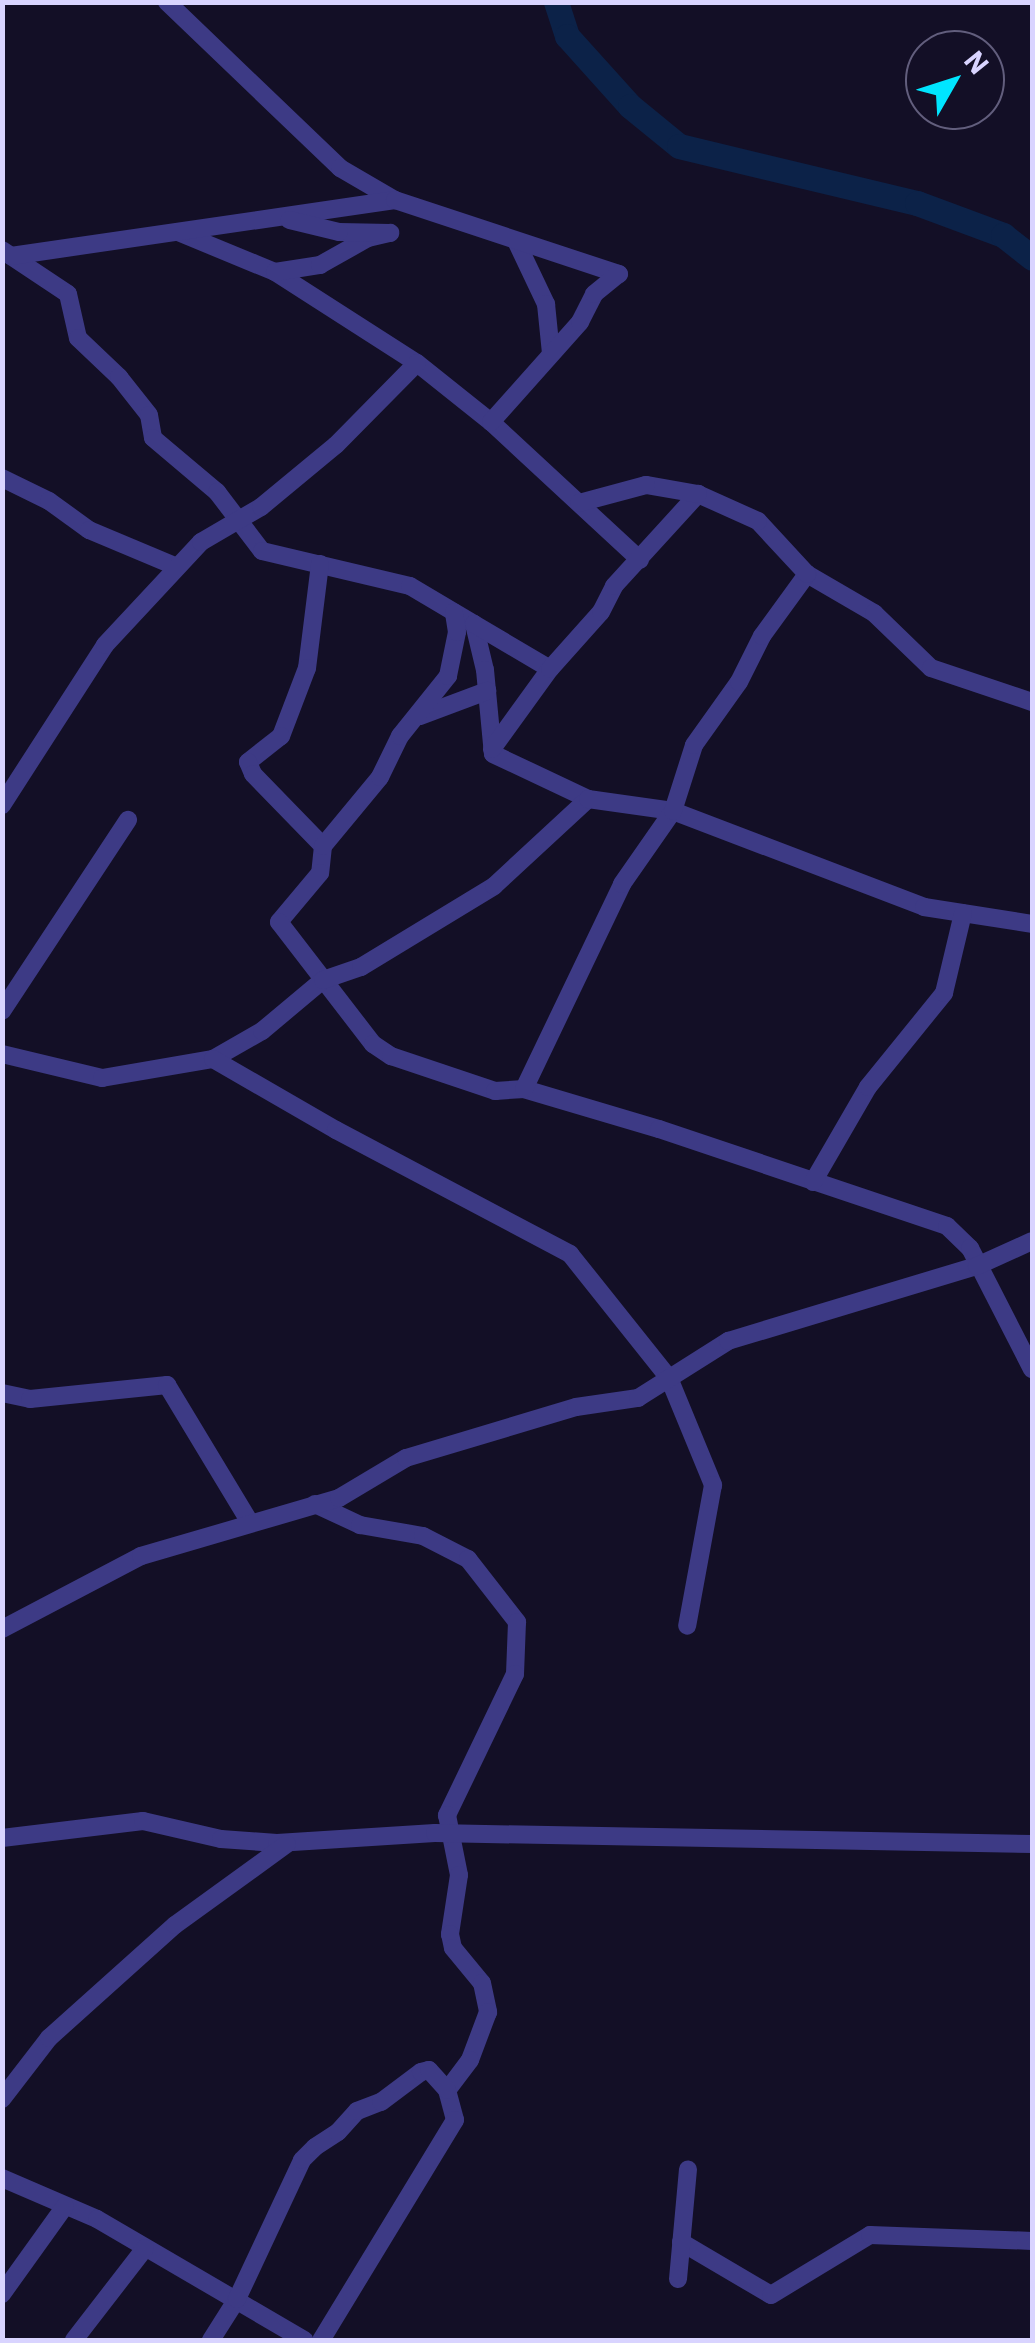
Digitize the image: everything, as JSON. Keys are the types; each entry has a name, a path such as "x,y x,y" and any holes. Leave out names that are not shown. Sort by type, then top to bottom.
{"street":[{"path":"167,2 340,168 395,200 517,244 618,274 594,294 580,322 491,422"},
{"path":"7,253 395,200"},
{"path":"276,272 320,265 368,238 390,233 339,232 277,216"},
{"path":"177,232 276,272 416,363 491,422 640,560"},
{"path":"517,244 546,304 551,353"},
{"path":"7,253 68,294 78,338 129,390 148,416 153,438 217,492 236,522 262,550 410,586 550,669"},
{"path":"2,804 105,645 201,542 236,522 336,445 416,363"},
{"path":"2,478 49,501 89,530 177,568"},
{"path":"579,503 646,486 698,494 758,520 807,574 874,613 931,668 1032,702"},
{"path":"492,749 550,669 698,494"},
{"path":"320,564 307,668 282,736 248,762 253,774 323,846"},
{"path":"524,1089 622,884 672,811 694,744 739,682 762,636 807,574"},
{"path":"454,612 455,654 448,676 400,736 380,777 323,846 320,873 279,922 323,980 380,1050 495,1091 524,1089 948,1226 970,1248 1032,1369"},
{"path":"474,624 493,754 588,799 672,811 924,907 1032,924"},
{"path":"415,718 486,691"},
{"path":"7,1061 102,1078 213,1059 262,1031 323,980 361,967 494,886 588,799"},
{"path":"2,1011 128,820"},
{"path":"813,1182 868,1088 944,992 963,913"},
{"path":"213,1059 570,1254 669,1378 712,1484 688,1626"},
{"path":"2,1629 140,1556 248,1521 339,1498 406,1458 576,1408 638,1398 728,1341 977,1266 1032,1241"},
{"path":"2,1393 30,1399 167,1385 178,1396 248,1521"},
{"path":"315,1504 360,1525 424,1536 468,1559 517,1622 515,1674 447,1816 459,1874 450,1934 454,1948 482,1983 488,2012 470,2060 447,2090"},
{"path":"2,1838 143,1821 221,1839 290,1843 450,1833 1032,1844"},
{"path":"2,2100 50,2038 147,1950 191,1912 290,1843"},
{"path":"211,2340 238,2298 302,2160 358,2111 380,2102 421,2072 430,2070 447,2090 456,2120 321,2340"},
{"path":"678,2279 688,2169"},
{"path":"2,2178 146,2248 238,2298 304,2340"},
{"path":"2,2294 65,2206"},
{"path":"682,2242 771,2294 870,2235 1032,2242"},
{"path":"74,2340 146,2248"}],"waterway":[{"path":"556,2 567,36 630,106 679,146 917,203 1003,235 1032,258"}]}
